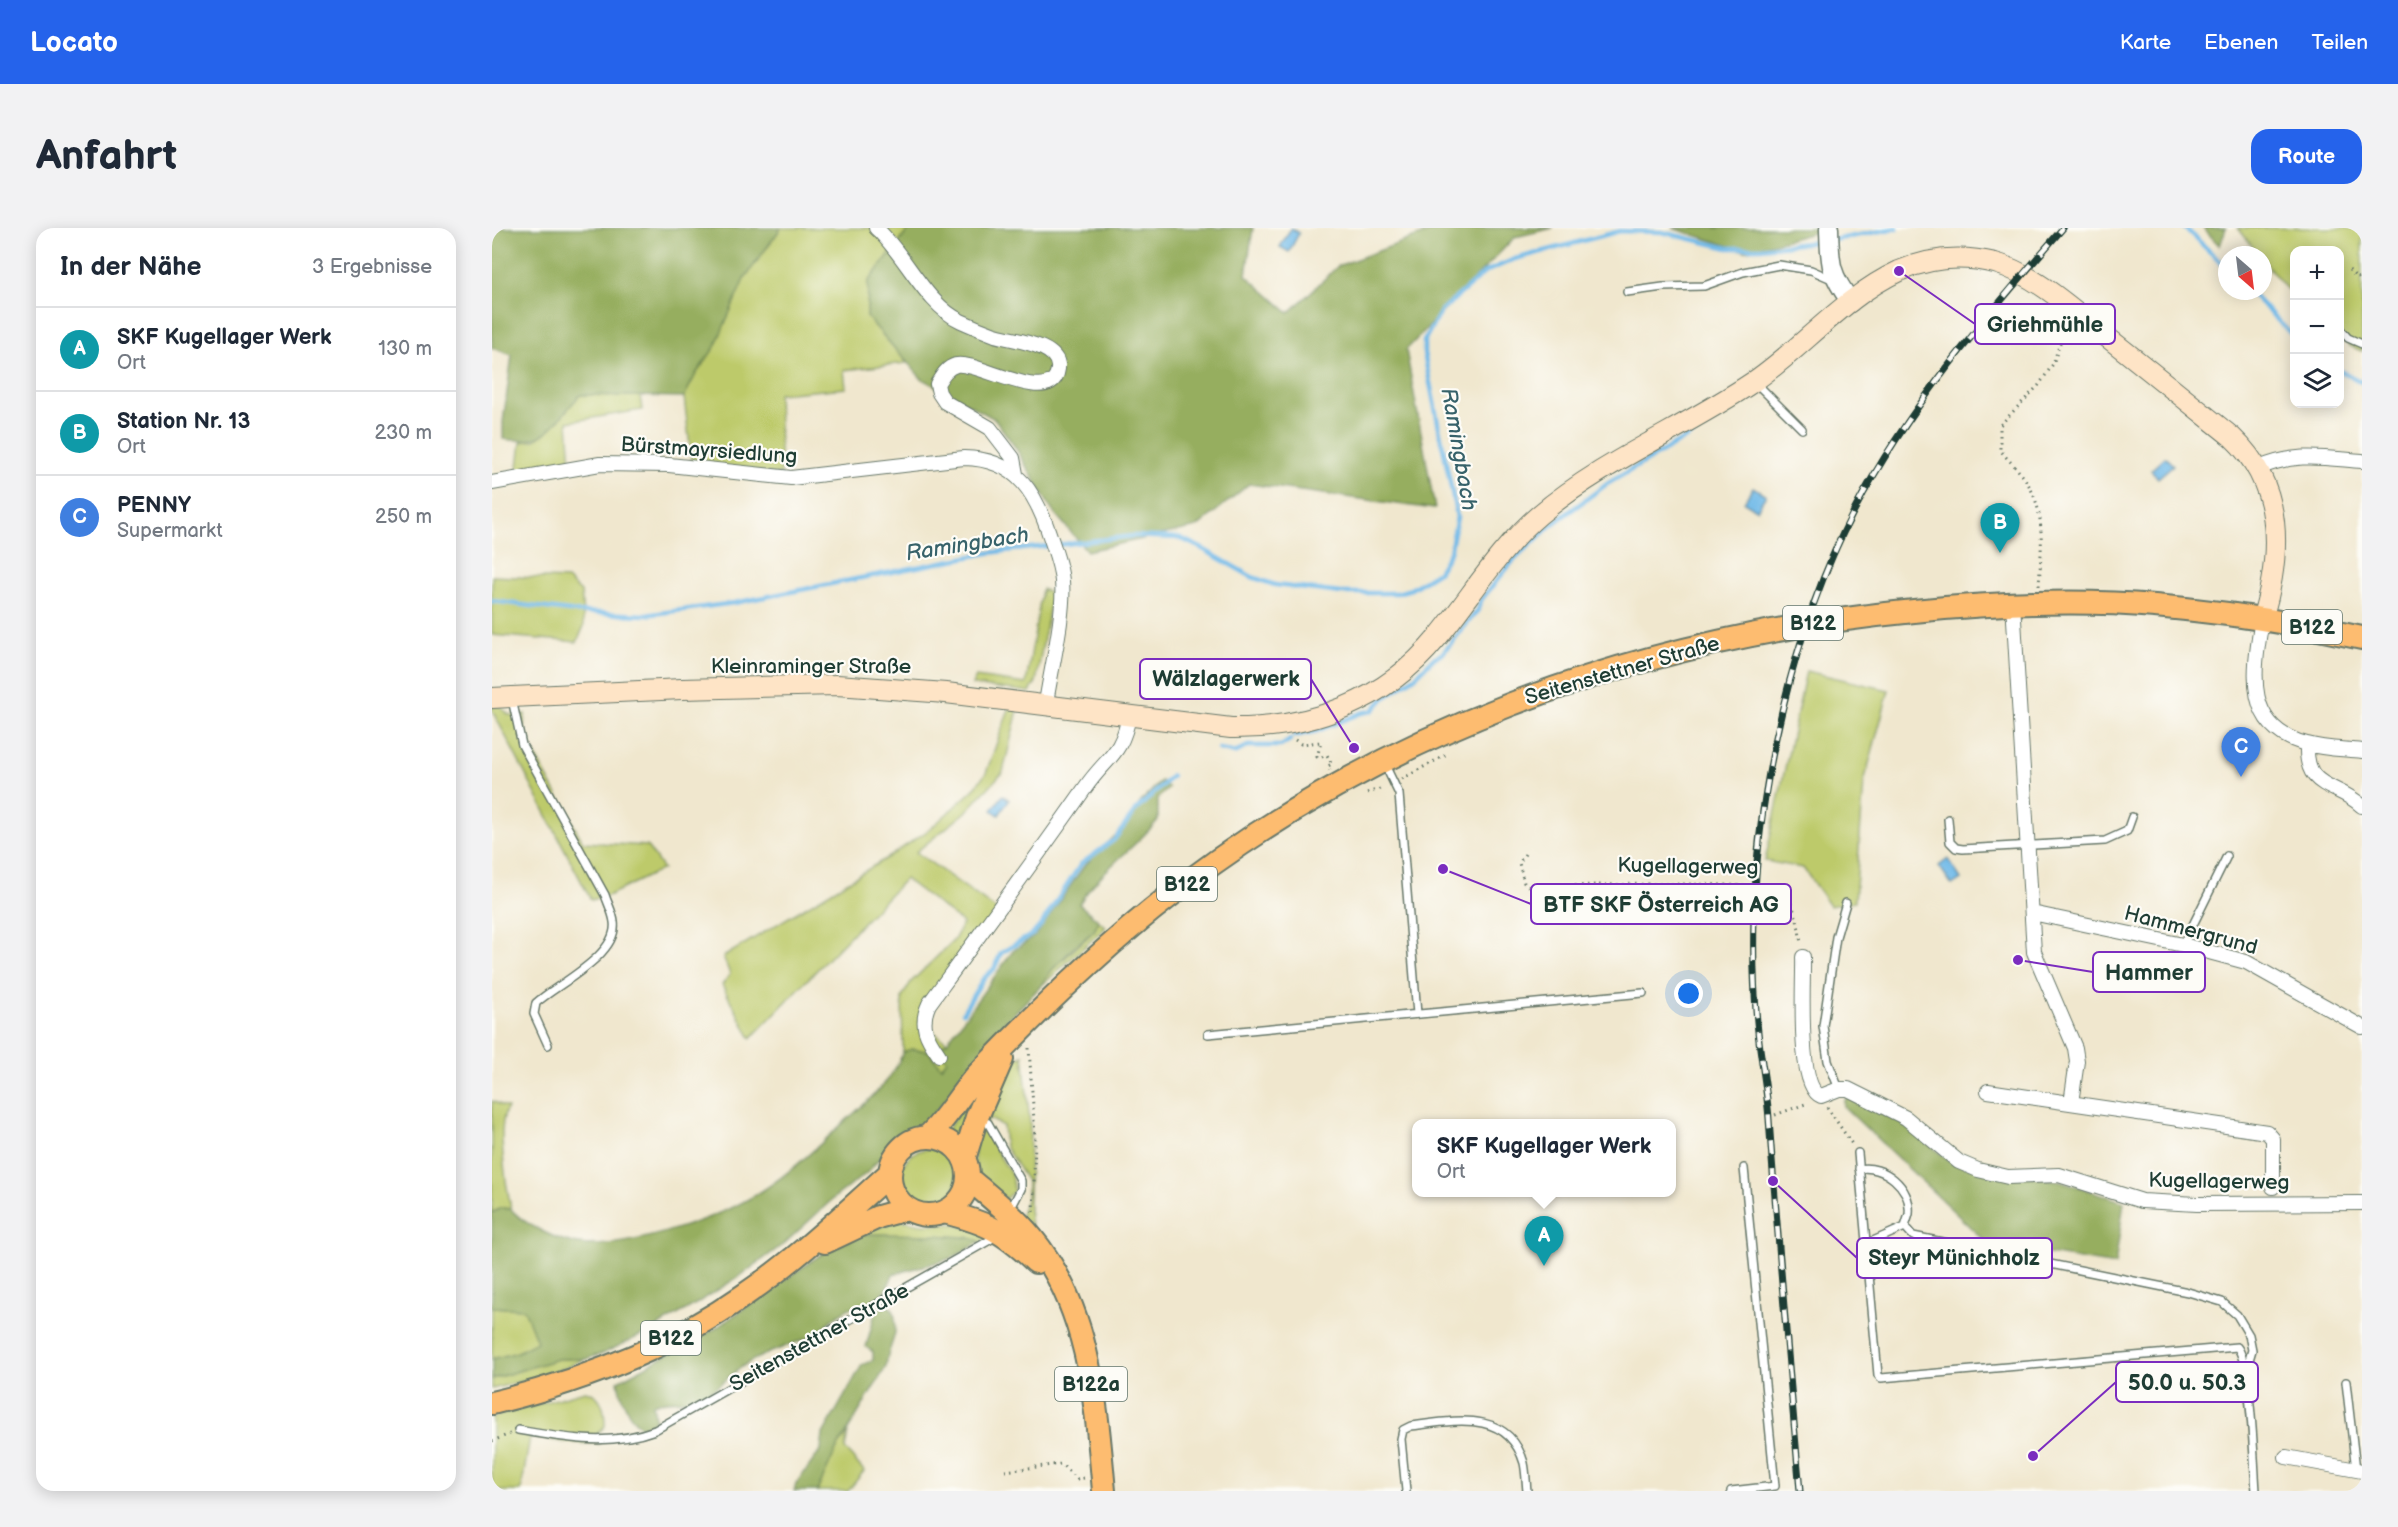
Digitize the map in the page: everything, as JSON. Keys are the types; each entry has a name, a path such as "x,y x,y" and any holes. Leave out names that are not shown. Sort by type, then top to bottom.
{"main road":[{"path":"1755,381 1851,302 1878,283 1899,272 1928,262 1958,257 2010,268 2072,308 2248,452 2259,468 2272,503 2275,527 2272,575 2262,619"},
{"name":"Kleinraminger Straße","path":"502,697 837,685 904,689 1046,704 1231,728 1274,727 1308,720 1350,706 1371,695 1407,669 1438,637 1495,560 1538,516 1597,474 1755,381"},
{"name":"Seitenstettner Straße","path":"966,1168 980,1108 1021,1041 1075,975 1156,906 1241,846 1305,805 1382,760 1513,702 1579,679 1693,646 1793,626 1876,615 2013,603 2155,606 2262,619 2362,638"},
{"name":"Seitenstettner Straße","path":"927,1137 942,1124 972,1081 1021,1041"},
{"path":"927,1137 942,1139 955,1147 966,1168"},
{"name":"B122","path":"492,1402 596,1371 663,1342 742,1297 799,1255 890,1173 894,1159 902,1148 914,1140 927,1137"},
{"name":"B122","path":"799,1255 859,1224 907,1209 932,1216 944,1212 957,1204 965,1192 966,1168"},
{"name":"B122a","path":"966,1168 1004,1222 1059,1283 1078,1320 1084,1340 1104,1491"},
{"path":"890,1173 891,1187 897,1199 907,1209"},
{"name":"B122a","path":"944,1212 974,1220 1004,1222"}],"street":[{"path":"876,228 890,241 941,308 958,320 995,335 1041,347 1052,354 1058,362 1055,377 1044,385 1033,386 968,366 957,365 948,369 937,384 939,393 945,402 990,428 1013,458 1016,474"},
{"path":"1828,228 1830,262 1835,280 1851,302"},
{"path":"2259,468 2283,458 2362,461"},
{"name":"Bürstmayrsiedlung","path":"492,483 600,464 669,465 791,478 932,461 980,459 998,463 1016,474 1030,491 1043,513 1059,563 1062,581 1061,605 1046,704"},
{"path":"2013,603 2034,952 2075,1048 2077,1061 2071,1103"},
{"path":"2262,619 2254,670 2257,699 2269,724 2288,737 2307,745 2362,751"},
{"path":"939,1055 926,1036 923,1024 924,1014 929,1004 1034,862 1093,776 1120,747 1128,715"},
{"path":"2307,745 2307,758 2311,773 2333,790 2355,800 2362,806"},
{"name":"Hammergrund","path":"2032,913 2183,945 2246,962 2362,1027"},
{"path":"1803,957 1804,1058 1810,1083 1818,1096 1828,1095 1839,1089"},
{"name":"Kugellagerweg","path":"1839,1089 1848,1089 1890,1109 1906,1118 1959,1161 1989,1173 2008,1177 2059,1175 2142,1201 2197,1204 2362,1203"},
{"path":"1988,1091 2267,1132 2271,1134 2272,1139 2273,1186"},
{"path":"2286,1457 2359,1470"}],"lane":[{"path":"1627,292 1663,287 1704,286 1743,272 1779,265 1811,270 1835,280"},
{"path":"2344,334 2348,338 2362,344"},
{"path":"1755,381 1760,389 1802,429"},
{"path":"502,697 522,745 605,895 614,922 614,933 605,948 586,967 536,1003 534,1014 548,1046"},
{"path":"1382,760 1399,794 1417,1014"},
{"path":"1948,819 1950,842 1956,848 2105,841 2127,831 2132,817"},
{"path":"2183,945 2227,856"},
{"path":"1839,1089 1828,1061 1823,1026 1836,937 1846,903"},
{"path":"1208,1034 1643,993"},
{"path":"988,1123 1021,1181 1021,1190 1004,1222"},
{"path":"1858,1153 1878,1375 1881,1378 2234,1346 2241,1351 2246,1372 2256,1491"},
{"path":"1859,1169 1870,1167 1889,1175 1905,1192 1909,1212 1905,1227"},
{"path":"1731,1491 1775,1486 1744,1168"},
{"name":"Seitenstettner Straße","path":"518,1430 581,1440 609,1440 636,1437 655,1430 990,1240 1004,1222"},
{"path":"1866,1244 1905,1227"},
{"path":"1905,1227 1913,1236 2188,1292 2222,1302 2237,1315 2248,1335 2252,1350 2246,1372"},
{"path":"2346,1382 2359,1470"},
{"path":"1406,1491 1401,1438 1403,1431 1411,1426 1469,1419 1492,1424 1507,1435 1518,1449 1524,1463 1527,1491"}],"path":[{"path":"2349,270 2357,278 2362,277"},
{"path":"2038,602 2042,537 2038,506 2026,480 2000,450 2000,425 2039,385 2053,364 2072,308"},
{"path":"1291,737 1301,744 1321,742 1317,757 1327,755 1332,764"},
{"path":"1362,795 1394,784 1424,765 1456,750"},
{"name":"Kugellagerweg","path":"1525,854 1519,862 1524,883 1529,887 1716,885 1772,888 1784,894 1791,904 1799,931 1803,957"},
{"path":"1021,1041 1035,1135 1033,1211 1035,1219"},
{"path":"1776,1115 1803,1106 1818,1096"},
{"path":"1827,1107 1858,1153"},
{"path":"492,1441 518,1430"},
{"path":"1005,1471 1061,1464 1077,1479 1088,1477 1087,1462 1101,1460"}],"green space":[{"path":"492,228 781,228 744,279 715,347 696,374 684,397 580,395 548,431 530,439 518,440 503,439 503,422 512,355 492,348"},
{"path":"781,228 910,228 868,282 867,317 907,363 844,370 846,388 778,394 781,475 692,464 684,397 696,374 715,347 744,279"},
{"path":"910,228 1253,228 1246,275 1289,313 1338,266 1440,228 1553,228 1515,237 1406,350 1435,509 1249,484 1197,527 1087,551 1052,510 1015,447 995,419 922,379 867,317 868,282"},
{"path":"1672,228 1832,228 1745,251"},
{"path":"2203,228 2226,228 2220,246"},
{"path":"2238,228 2362,228 2362,351 2350,346 2344,340 2344,246 2290,246 2290,292 2272,271 2272,246 2252,246"},
{"path":"580,395 640,396 642,410 568,422 571,465 517,475 521,442 535,440 548,431"},
{"path":"492,576 567,579 581,592 584,626 577,642 492,635"},
{"path":"1042,589 1052,594 1036,682 1030,692 972,685 976,677 1026,684"},
{"path":"1806,671 1889,690 1864,782 1855,901 1830,906 1803,868 1765,861"},
{"path":"500,706 509,715 525,714 524,725 528,742 583,842 647,846 663,869 610,895 591,900 492,710 492,707"},
{"path":"1009,709 1018,710 1003,772 965,813 916,852 1001,913 934,1005 929,1029 947,1042 947,1061 941,1067 928,1051 912,1049 903,1052 902,997 911,982 954,940 963,923 905,879 751,1038 722,985 730,974 723,957 890,856 930,829 973,790 986,773"},
{"path":"1161,781 1169,788 1158,798 1158,820 1096,881 1079,904 1099,921 1094,931 1075,946 1052,970 1039,988 993,1035 967,1074 925,1124 892,1143 868,1172 835,1197 785,1243 743,1274 650,1331 586,1359 558,1359 492,1379 492,1359 518,1352 537,1342 524,1309 492,1307 492,1213 501,1208 511,1209 526,1222 556,1238 573,1243 597,1245 641,1239 664,1233 728,1209 759,1193 796,1165 869,1100 892,1073 903,1052 912,1049 928,1051 941,1067 947,1060 939,1047 947,1042 1013,951 1036,935 1084,866 1118,833 1141,802"},
{"path":"1099,921 1106,927 1039,988 1052,970 1094,931"},
{"path":"1023,1055 1030,1124 1029,1209 1031,1226 1020,1217 1027,1196 1027,1181 1005,1147 1003,1126 988,1118 984,1131 1011,1174 1014,1191 1005,1199 978,1174 974,1160 976,1135 1010,1062"},
{"path":"974,1091 978,1097 962,1141 946,1131"},
{"path":"1848,1097 1898,1118 1953,1164 2061,1181 2124,1202 2115,1265 1988,1244 1844,1107 1844,1101"},
{"path":"492,1101 508,1108 502,1127 502,1141 511,1209 501,1208 492,1213"},
{"path":"929,1149 940,1151 949,1157 955,1166 957,1177 955,1188 949,1197 940,1203 929,1205 918,1203 909,1197 903,1188 901,1177 903,1166 909,1157 918,1151"},
{"path":"900,1220 922,1224 955,1224 988,1235 979,1243 968,1237 872,1234 808,1264 837,1242"},
{"path":"861,1234 959,1237 979,1241 979,1243 952,1258 894,1274 884,1292 876,1300 850,1308 837,1315 813,1335 746,1364 715,1389 701,1397 653,1404 655,1419 651,1424 641,1427 632,1418 623,1400 618,1381 713,1330 819,1256"},
{"path":"886,1305 893,1309 896,1326 886,1367 836,1450 817,1491 794,1491 796,1484 821,1450 823,1434 862,1365 873,1360 873,1352 866,1347 876,1310"},
{"path":"492,1307 525,1309 538,1342 518,1352 492,1359"},
{"path":"558,1359 586,1359 546,1375 492,1389 492,1379"},
{"path":"585,1391 596,1396 602,1404 605,1426 596,1435 600,1444 570,1443 530,1437 521,1491 492,1491 492,1417"},
{"path":"848,1432 845,1449 864,1471 848,1491 817,1491 836,1450"}],"water":[{"path":"1291,228 1299,233 1289,252 1280,247"},
{"path":"2165,457 2173,465 2158,478 2151,470"},
{"path":"1753,487 1766,495 1757,510 1744,502"},
{"path":"1003,795 1009,800 999,815 992,810"},
{"path":"1948,859 1961,879 1952,885 1939,866"}],"waterway":[{"name":"Ramingbach","path":"1833,240 1897,228"},
{"name":"Ramingbach","path":"2185,228 2218,259"},
{"name":"Ramingbach","path":"492,601 577,612 645,615 734,603 988,553 1133,536 1180,538 1252,577 1275,585 1341,593 1397,593 1411,589 1438,572 1450,552 1457,517 1424,353 1424,341 1441,311 1485,272 1515,259 1620,231 1662,232 1728,248 1761,248 1825,241"},
{"name":"Ramingbach","path":"2258,300 2290,333"},
{"name":"Ramingbach","path":"2344,373 2362,382"},
{"path":"1294,736 1317,731 1361,713 1372,711 1384,698 1416,676 1435,657 1442,654 1478,610 1481,600 1513,561 1550,526 1607,484 1694,433"},
{"path":"1219,749 1235,753 1248,746 1281,746 1290,740"},
{"path":"963,1012 983,979 994,969 1001,953 1033,934 1081,864 1114,840 1136,810 1172,776"}],"railway":[{"path":"1800,1491 1768,1108 1758,1032 1754,974 1757,867 1762,815 1771,762 1783,708 1813,605 1854,511 1875,473 1924,399 1977,329 2063,228"}],"place":[{"name":"Griehmühle","path":"1899,271"},
{"name":"Station Nr. 13","path":"2000,553"},
{"name":"Wälzlagerwerk","path":"1354,748"},
{"name":"PENNY","path":"2241,777"},
{"name":"BTF SKF Österreich AG","path":"1443,869"},
{"name":"Hammer","path":"2018,960"},
{"name":"Steyr Münichholz","path":"1773,1181"},
{"name":"SKF Kugellager Werk","path":"1544,1266"},
{"name":"50.0 u. 50.3","path":"2033,1456"}]}
